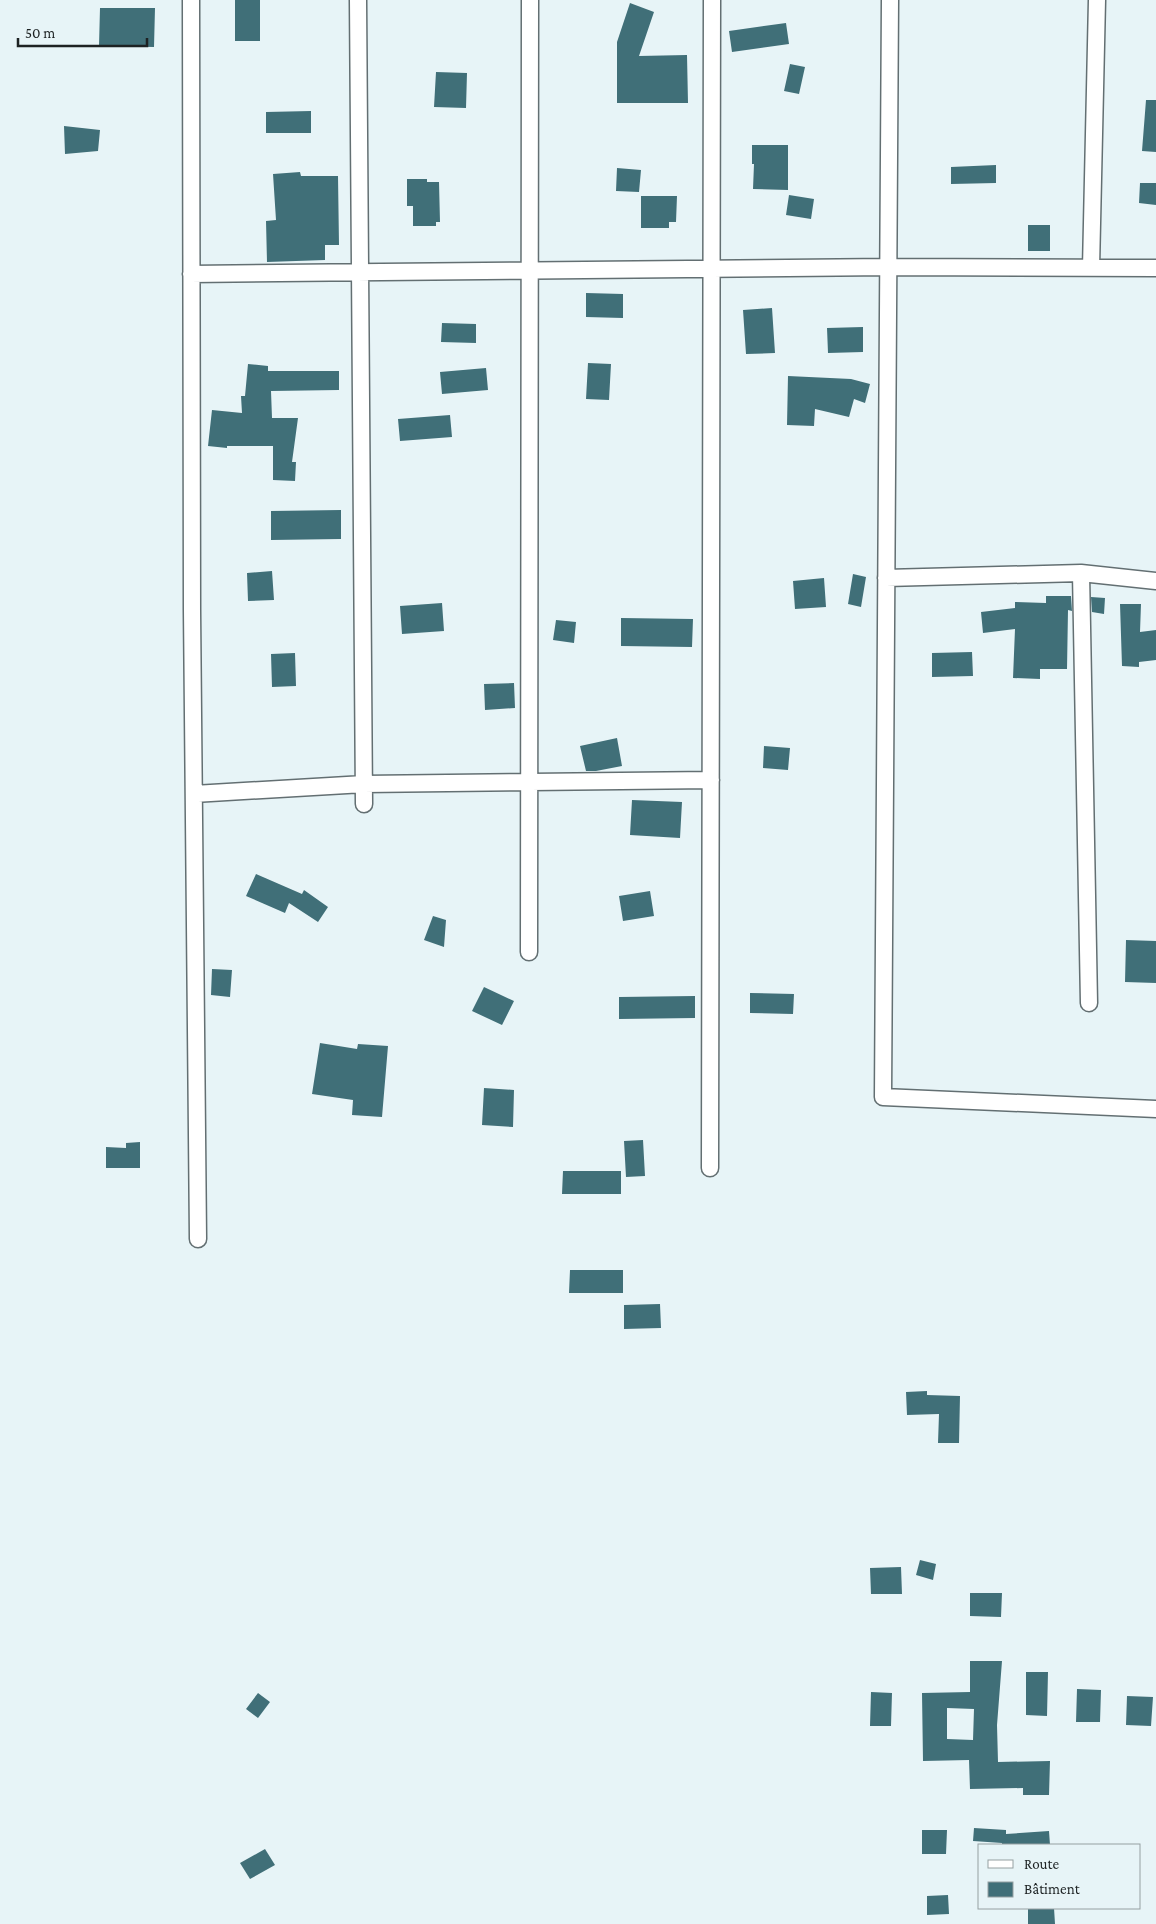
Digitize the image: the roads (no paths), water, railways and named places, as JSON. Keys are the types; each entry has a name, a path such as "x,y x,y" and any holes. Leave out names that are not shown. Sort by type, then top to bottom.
{"street":[{"path":"191,0 191,274 198,1239"},
{"path":"358,0 364,804"},
{"path":"529,952 530,0"},
{"path":"710,1168 712,0"},
{"path":"890,0 883,1097 1156,1109"},
{"path":"1091,268 1097,0"},
{"path":"191,274 712,268 1156,268"},
{"path":"886,578 1081,573 1156,581"},
{"path":"1081,573 1089,1003"},
{"path":"194,794 364,784 711,780"}]}
